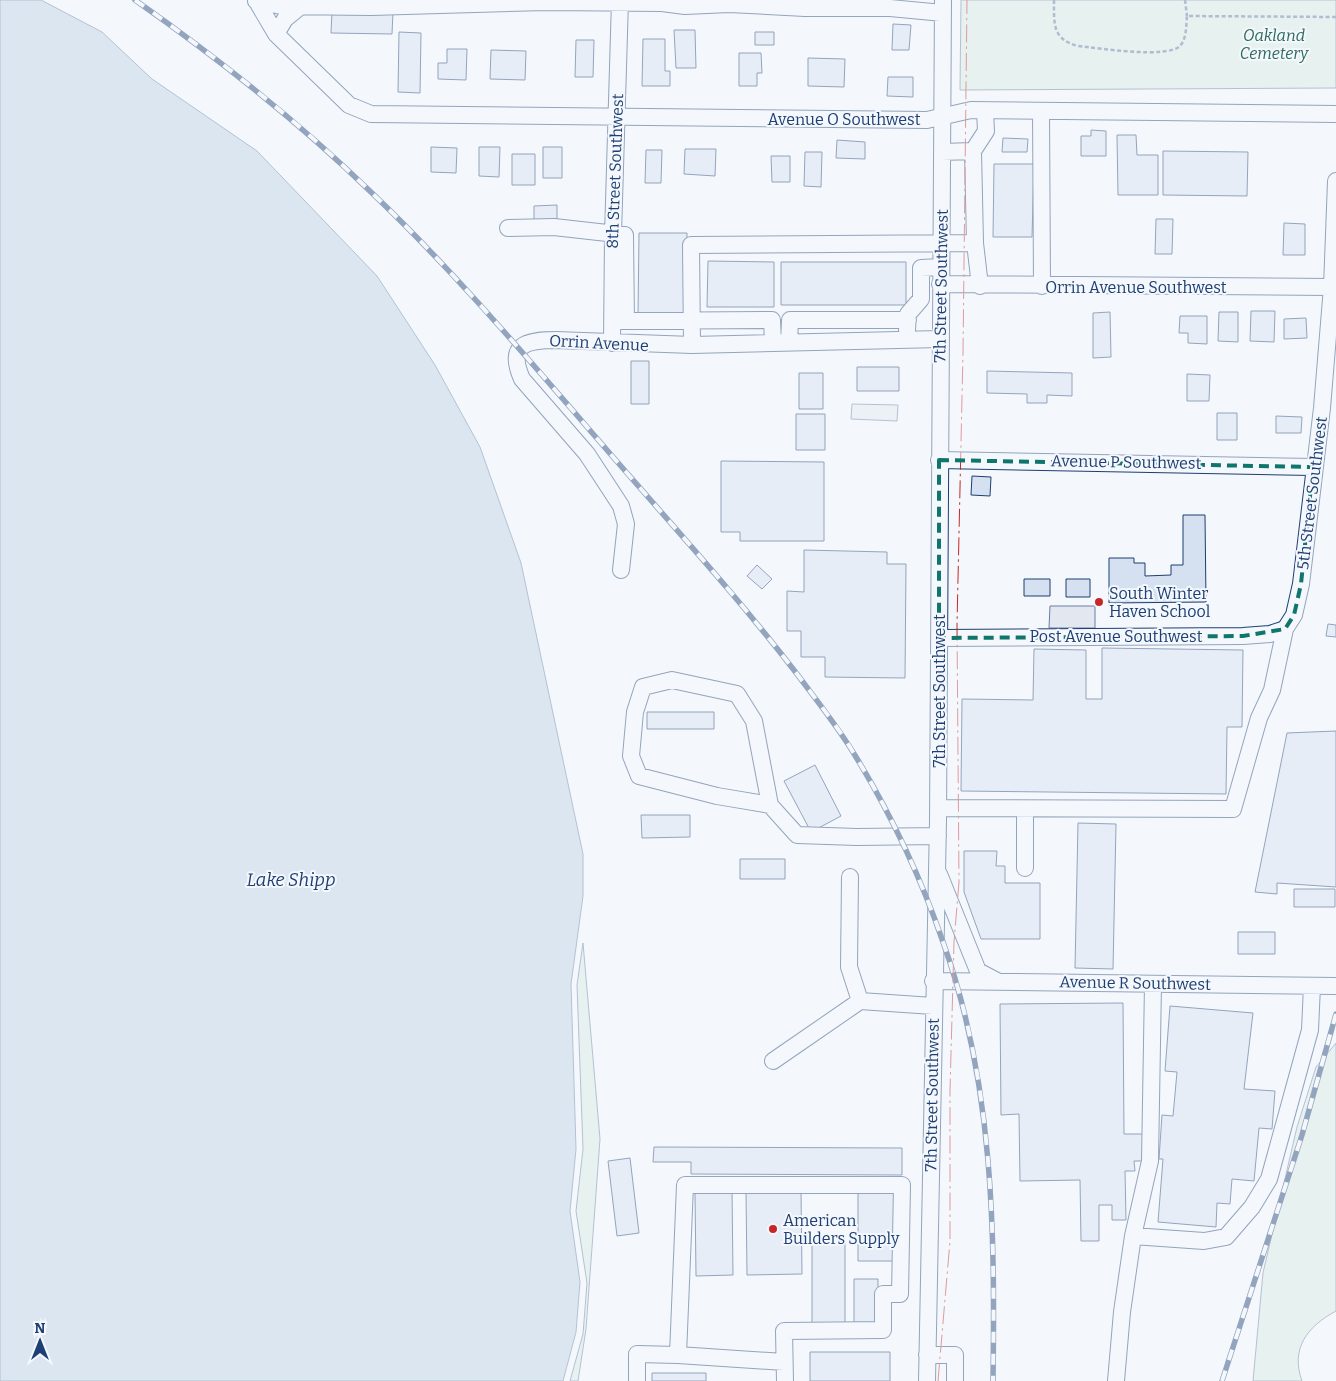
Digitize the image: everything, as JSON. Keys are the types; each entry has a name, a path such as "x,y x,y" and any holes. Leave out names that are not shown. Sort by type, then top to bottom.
{"street":[{"path":"256,1 281,6 371,7 620,1 685,6 729,4 890,8 943,6"},
{"name":"Avenue O Southwest","path":"256,1 276,34 349,105 360,112 382,114 927,120 942,115 985,111 1336,114"},
{"name":"8th Street Southwest","path":"612,342 619,321 613,235 620,1"},
{"path":"276,34 285,19 302,5"},
{"name":"7th Street Southwest","path":"927,1381 933,1006 938,836 943,6"},
{"path":"980,286 975,244 973,151 986,131 985,111"},
{"path":"1041,112 1042,286"},
{"path":"942,152 973,151"},
{"name":"5th Street Southwest","path":"1025,809 1233,810 1259,718 1272,690 1287,627 1294,615 1300,584 1314,467 1330,387 1336,181"},
{"path":"508,228 554,227 613,235"},
{"path":"692,345 692,245 941,242 975,244"},
{"path":"906,340 908,314 921,299 921,268 940,267"},
{"name":"Orrin Avenue Southwest","path":"940,284 980,286 1332,287"},
{"path":"619,321 772,320 781,343"},
{"path":"781,343 790,320 908,320"},
{"name":"Orrin Avenue","path":"620,570 626,524 621,506 587,454 522,379 516,365 516,353 519,348 534,340 692,345 940,339"},
{"name":"Avenue P Southwest","path":"939,460 1314,467"},
{"name":"Post Avenue Southwest","path":"939,638 1243,636 1270,634 1287,627"},
{"path":"770,805 717,796 639,776 631,756 635,712 643,688 672,680 737,694 754,721 770,805 797,835 848,837 938,836"},
{"path":"938,808 1025,809 1024,868"},
{"path":"936,868 978,971 996,981"},
{"path":"850,877 848,967 860,1001"},
{"name":"Avenue R Southwest","path":"934,981 1336,986"},
{"path":"1116,1381 1121,1321 1134,1236 1150,1161 1153,984"},
{"path":"1134,1236 1204,1241 1226,1237 1252,1207 1269,1179 1307,1039 1312,986"},
{"path":"773,1061 860,1001 933,1006"},
{"path":"678,1355 686,1184 902,1185 900,1294 882,1294 882,1330 784,1331 784,1381"},
{"path":"637,1381 637,1354 784,1362"},
{"path":"927,1355 955,1355 955,1381"}],"path":[{"path":"1054,0 1054,25 1060,38 1067,43 1078,46 1156,52 1174,50 1181,45 1185,37 1187,16 1185,0"},
{"path":"1187,16 1336,17"}],"highlighted area":[{"path":"939,460 1313,467 1301,584 1294,615 1285,629 1243,636 939,638"}],"green space":[{"name":"Oakland Cemetery","path":"961,0 1336,0 1336,88 960,90"},
{"path":"583,943 600,1139 586,1329 578,1381 570,1381 583,1334 587,1283 576,1211 583,1149 577,985"},
{"path":"1336,1043 1336,1311 1317,1324 1304,1339 1298,1358 1302,1381 1253,1381 1263,1273 1297,1127 1316,1067"}],"shaded area":[{"path":"852,404 898,405 897,421 851,419"},
{"path":"1050,606 1095,606 1095,628 1049,628"}],"water":[{"name":"Lake Shipp","path":"0,0 41,0 102,32 152,79 257,151 377,276 435,365 480,447 521,563 583,854 583,896 571,984 576,1149 570,1211 580,1282 576,1332 563,1381 0,1381"}],"building":[{"path":"332,11 393,12 392,34 331,33"},
{"path":"893,24 911,25 909,50 892,50"},
{"path":"674,30 695,30 696,68 676,68"},
{"path":"399,32 421,33 420,93 398,92"},
{"path":"755,32 774,32 774,45 755,45"},
{"path":"643,39 665,39 665,71 670,71 670,86 642,86"},
{"path":"576,40 594,40 593,77 575,77"},
{"path":"447,49 467,49 466,80 438,79 438,63 447,63"},
{"path":"491,50 526,51 525,80 490,79"},
{"path":"739,53 761,53 762,73 757,73 757,86 739,86"},
{"path":"808,58 845,59 844,87 808,86"},
{"path":"888,77 913,77 913,97 887,96"},
{"path":"1091,130 1106,131 1106,156 1081,156 1081,136 1091,136"},
{"path":"1117,135 1136,135 1137,155 1158,155 1158,195 1118,195"},
{"path":"1003,138 1028,139 1027,152 1002,152"},
{"path":"837,140 865,142 865,159 836,158"},
{"path":"431,147 457,148 456,173 431,172"},
{"path":"479,147 500,147 499,177 479,176"},
{"path":"543,147 562,147 562,178 543,178"},
{"path":"685,149 716,149 715,176 684,174"},
{"path":"646,150 662,150 661,183 645,183"},
{"path":"1163,151 1248,152 1247,196 1163,195"},
{"path":"805,152 822,152 821,187 804,186"},
{"path":"512,154 535,154 535,185 512,185"},
{"path":"771,156 790,156 790,182 772,182"},
{"path":"994,164 1034,164 1032,237 993,237"},
{"path":"557,205 557,222 534,222 534,206"},
{"path":"1156,219 1173,219 1172,254 1155,254"},
{"path":"1284,223 1305,224 1305,255 1283,255"},
{"path":"639,233 687,233 687,317 638,317"},
{"path":"708,261 774,262 774,307 707,307"},
{"path":"781,262 906,262 906,305 781,305"},
{"path":"1251,311 1275,311 1274,342 1250,341"},
{"path":"1110,312 1111,357 1093,358 1093,313"},
{"path":"1219,312 1238,312 1238,342 1218,341"},
{"path":"1180,316 1207,316 1207,344 1188,343 1188,333 1179,333"},
{"path":"1306,318 1307,338 1284,339 1284,319"},
{"path":"631,361 649,361 649,404 631,404"},
{"path":"857,367 899,367 899,391 857,391"},
{"path":"987,371 1072,373 1072,396 1047,395 1047,403 1027,403 1027,394 987,393"},
{"path":"799,373 823,373 823,409 799,409"},
{"path":"1187,374 1210,375 1209,401 1187,401"},
{"path":"1217,413 1237,413 1237,440 1217,440"},
{"path":"796,414 825,414 825,450 796,450"},
{"path":"1276,416 1302,417 1301,433 1276,433"},
{"path":"721,461 824,462 824,541 740,541 740,532 721,532"},
{"path":"972,476 991,477 990,496 971,495"},
{"path":"1183,515 1205,515 1206,602 1109,603 1109,558 1134,558 1134,563 1145,563 1145,576 1171,575 1171,565 1183,565"},
{"path":"804,550 887,552 887,564 906,564 905,678 825,677 825,657 801,657 801,631 787,631 787,591 804,592"},
{"path":"757,565 772,579 762,589 747,576"},
{"path":"1024,579 1050,579 1050,596 1024,596"},
{"path":"1066,579 1090,579 1090,597 1066,597"},
{"path":"1328,624 1336,625 1336,637 1326,636"},
{"path":"1102,648 1243,650 1242,727 1227,727 1226,794 961,791 962,699 1033,700 1034,649 1086,650 1086,699 1102,699"},
{"path":"647,712 714,712 714,729 647,729"},
{"path":"1336,731 1336,887 1277,883 1277,894 1255,892 1287,733"},
{"path":"815,765 841,816 811,832 784,781"},
{"path":"641,815 690,815 690,837 642,838"},
{"path":"1078,823 1116,824 1113,969 1075,968"},
{"path":"964,851 997,851 996,866 1005,866 1005,883 1040,883 1040,939 981,939 964,892"},
{"path":"740,859 785,859 785,879 740,879"},
{"path":"1294,889 1335,889 1335,907 1294,907"},
{"path":"1238,932 1275,932 1275,954 1238,954"},
{"path":"1123,1003 1124,1134 1143,1134 1143,1161 1134,1161 1135,1171 1125,1171 1126,1220 1112,1220 1112,1205 1099,1205 1099,1241 1081,1241 1080,1180 1020,1181 1019,1114 1001,1115 1000,1004"},
{"path":"1170,1006 1253,1013 1244,1089 1275,1091 1272,1129 1259,1128 1254,1181 1232,1179 1230,1204 1217,1203 1216,1227 1158,1222 1163,1159 1159,1159 1162,1115 1173,1116 1177,1072 1165,1071"},
{"path":"654,1147 902,1148 902,1175 691,1174 691,1162 653,1162"},
{"path":"630,1158 639,1233 617,1236 608,1161"},
{"path":"732,1191 733,1275 696,1276 695,1192"},
{"path":"746,1191 801,1191 802,1274 747,1275"},
{"path":"858,1193 895,1193 895,1261 858,1261"},
{"path":"812,1243 845,1243 845,1324 812,1324"},
{"path":"854,1279 878,1279 878,1324 854,1324"},
{"path":"810,1352 890,1352 890,1381 810,1381"},
{"path":"652,1373 706,1373 706,1381 652,1381"}],"railway":[{"path":"135,0 258,92 345,167 406,226 469,292 732,594 797,674 849,746 894,825 925,894 960,996 973,1050 982,1104 992,1214 993,1381"},
{"path":"1222,1381 1302,1135 1336,1014"}],"power":[{"path":"938,1381 950,1241 950,1091 954,942 959,882 957,625 963,352 967,0"}],"place":[{"name":"South Winter Haven School","path":"1099,602"},
{"name":"American Builders Supply","path":"773,1229"}]}
